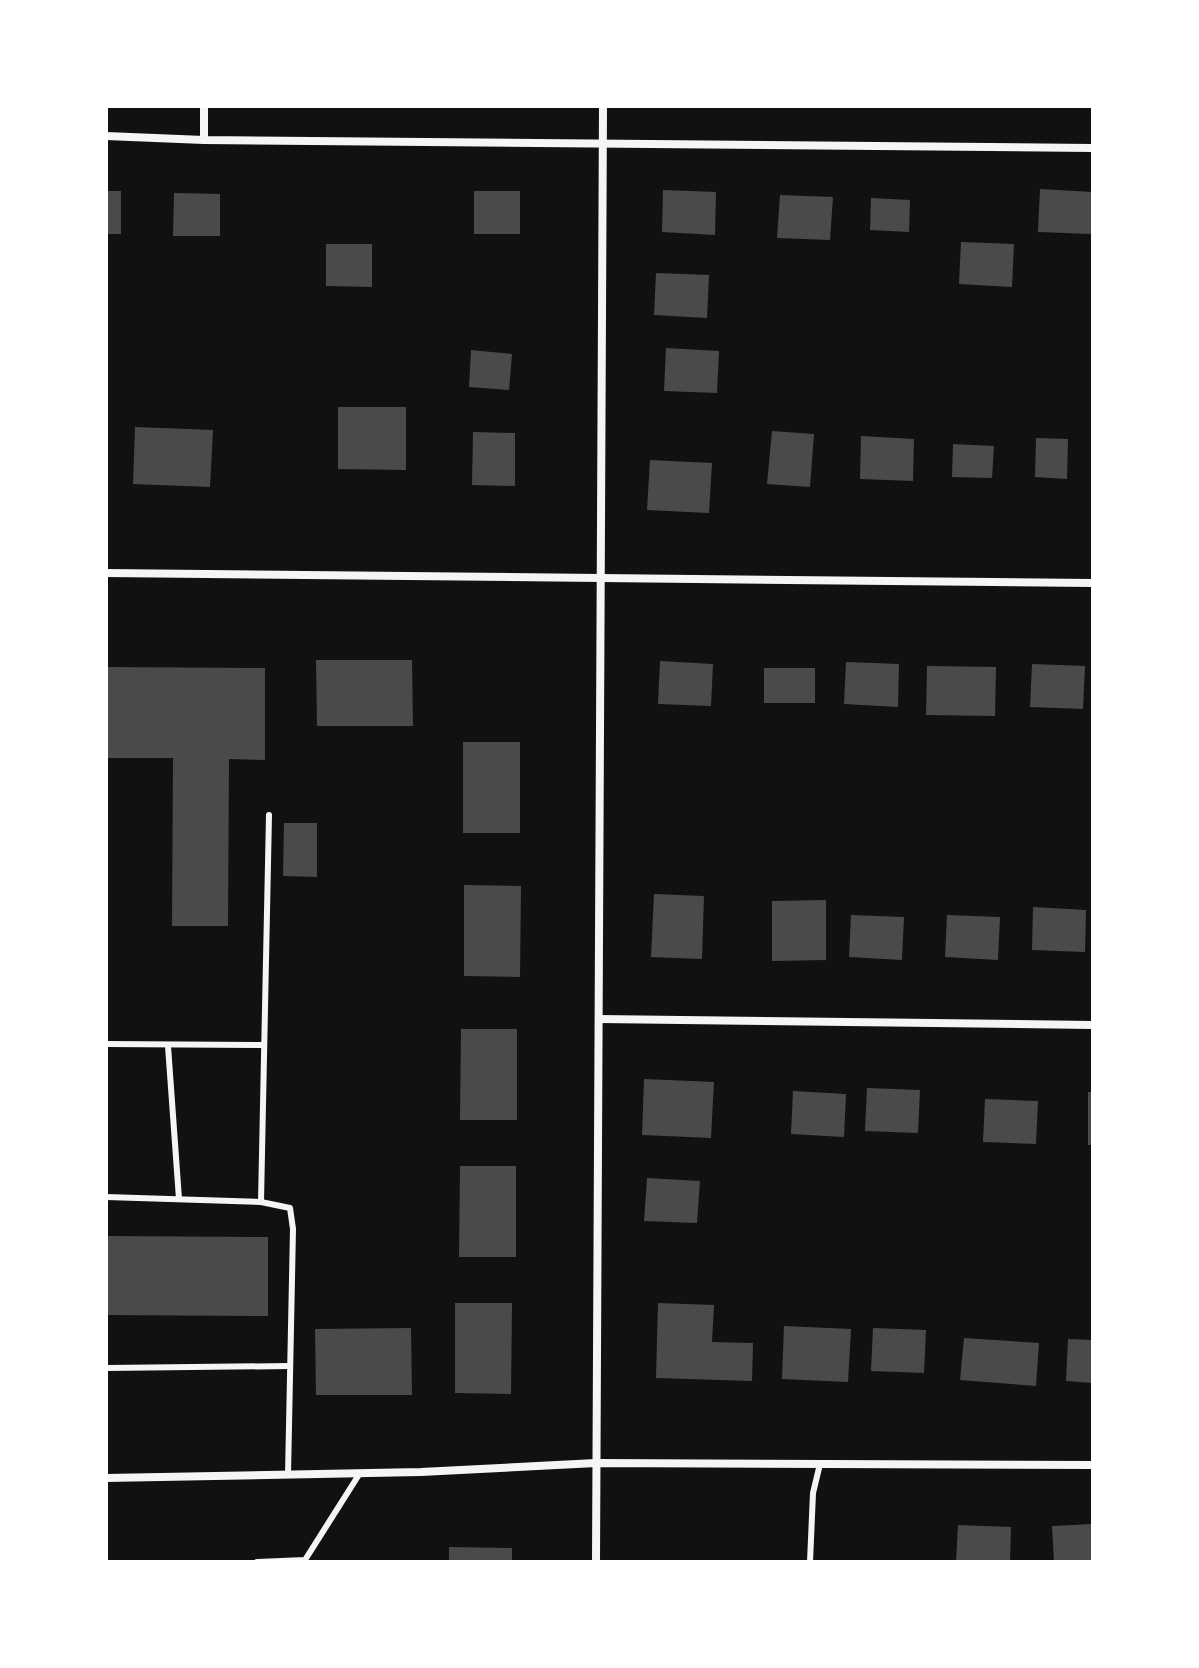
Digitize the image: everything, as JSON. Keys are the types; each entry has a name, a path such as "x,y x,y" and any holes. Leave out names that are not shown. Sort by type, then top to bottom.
{"street":[{"path":"204,106 204,140"},
{"path":"596,1562 603,106"},
{"path":"106,136 603,145 1093,148"},
{"path":"106,573 1093,583"},
{"path":"599,1019 1093,1025"},
{"path":"106,1478 360,1473 596,1463 1093,1465"}],"lane":[{"path":"261,1202 269,815"},
{"path":"106,1044 264,1045"},
{"path":"168,1046 179,1199"},
{"path":"106,1197 261,1202 290,1208 293,1229 288,1475"},
{"path":"106,1368 289,1366"},
{"path":"810,1562 813,1493 820,1464"},
{"path":"257,1562 305,1560 360,1473"}],"building":[{"path":"1040,189 1093,192 1091,234 1038,232"},
{"path":"663,190 716,192 715,235 662,232"},
{"path":"106,191 121,191 121,234 106,234"},
{"path":"474,191 520,191 520,234 474,234"},
{"path":"174,193 220,194 220,236 173,236"},
{"path":"780,195 833,197 830,240 777,238"},
{"path":"871,198 910,200 909,232 870,230"},
{"path":"961,242 1014,244 1012,287 959,284"},
{"path":"326,244 372,244 372,287 326,286"},
{"path":"656,273 709,275 707,318 654,315"},
{"path":"666,348 719,351 717,393 664,391"},
{"path":"471,350 512,354 509,390 469,387"},
{"path":"338,407 406,407 406,470 338,469"},
{"path":"135,427 213,430 210,487 133,484"},
{"path":"772,431 814,434 810,487 767,484"},
{"path":"473,432 515,433 515,486 472,485"},
{"path":"861,436 914,439 913,481 860,479"},
{"path":"1036,438 1068,439 1067,479 1035,477"},
{"path":"953,444 994,446 992,478 952,477"},
{"path":"650,460 712,463 709,513 647,510"},
{"path":"316,660 412,660 413,726 317,726"},
{"path":"660,661 713,664 711,706 658,704"},
{"path":"846,662 899,664 898,707 844,704"},
{"path":"1032,664 1085,666 1083,709 1030,707"},
{"path":"927,666 996,667 995,716 926,715"},
{"path":"106,667 265,668 265,760 229,759 228,926 172,926 173,758 106,758"},
{"path":"764,668 815,668 815,703 764,703"},
{"path":"463,742 520,742 520,833 463,833"},
{"path":"284,823 317,823 317,877 283,876"},
{"path":"464,885 521,886 520,977 464,976"},
{"path":"654,894 704,896 702,959 651,957"},
{"path":"826,900 826,960 772,961 772,901"},
{"path":"1033,907 1086,910 1085,952 1032,950"},
{"path":"851,915 904,917 902,960 849,957"},
{"path":"947,915 1000,917 998,960 945,957"},
{"path":"461,1029 517,1029 517,1120 460,1120"},
{"path":"644,1079 714,1082 711,1138 642,1135"},
{"path":"867,1088 920,1090 918,1133 865,1131"},
{"path":"793,1091 846,1094 844,1137 791,1134"},
{"path":"1088,1092 1093,1092 1093,1145 1088,1145"},
{"path":"985,1099 1038,1101 1036,1144 983,1142"},
{"path":"460,1166 516,1166 516,1257 459,1257"},
{"path":"647,1178 700,1181 697,1223 644,1221"},
{"path":"106,1236 268,1237 268,1316 106,1315"},
{"path":"455,1303 512,1303 511,1394 455,1393"},
{"path":"658,1303 714,1305 712,1342 753,1343 752,1381 656,1378"},
{"path":"784,1326 851,1329 848,1382 782,1379"},
{"path":"411,1328 412,1395 316,1395 315,1329"},
{"path":"873,1328 926,1330 924,1373 871,1371"},
{"path":"964,1338 1039,1343 1036,1386 960,1380"},
{"path":"1068,1339 1093,1340 1093,1383 1066,1381"},
{"path":"1093,1524 1093,1562 1054,1562 1052,1526"},
{"path":"958,1525 1011,1527 1010,1562 956,1562"},
{"path":"449,1547 512,1548 512,1562 449,1562"}]}
